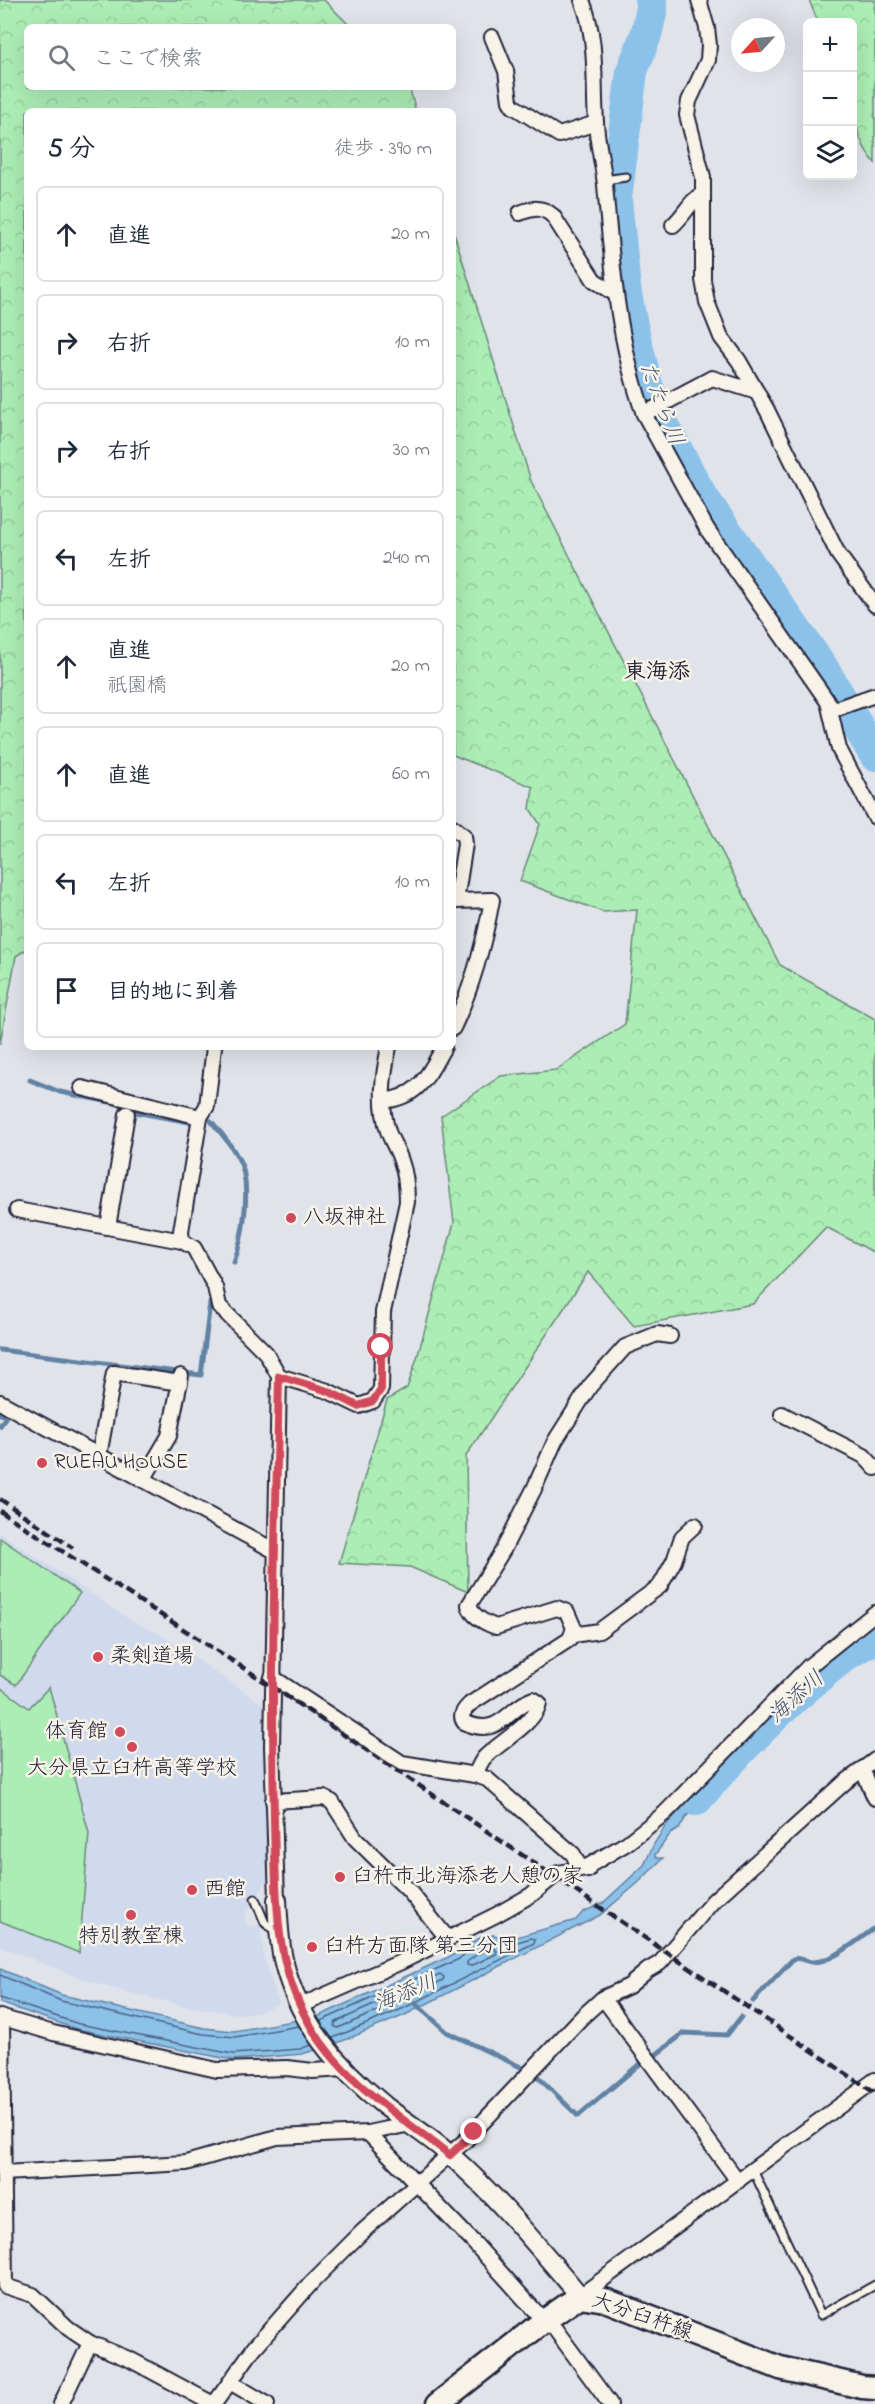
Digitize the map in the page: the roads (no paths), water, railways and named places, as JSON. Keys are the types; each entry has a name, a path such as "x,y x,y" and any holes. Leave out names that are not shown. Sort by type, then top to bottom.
{"main road":[{"name":"大分臼杵線","path":"438,2404 544,2321 580,2296 605,2300 780,2368 875,2388"}],"street":[{"path":"582,0 590,24 594,51 596,123 606,179 614,293 626,357 646,413 707,529 833,709 839,749 875,817"},
{"path":"699,0 707,28 708,60 689,101 687,115 703,177 703,280 707,302 721,337 757,392 838,554 875,605"},
{"path":"492,37 506,71 510,101 513,106 559,135 596,123"},
{"path":"674,225 687,212 696,197 703,194"},
{"path":"520,213 531,208 546,210 553,216 594,280 614,293"},
{"path":"646,413 712,378 757,392"},
{"path":"833,709 875,695"},
{"path":"456,829 464,836 465,844 456,891"},
{"path":"456,901 492,900 488,924 464,1004 456,1021"},
{"path":"182,1241 181,1230 200,1117 207,1106 214,1050"},
{"path":"279,1376 328,1391 358,1406 373,1401 381,1389 383,1312 407,1203 402,1161 388,1130 383,1101 382,1077 388,1050"},
{"path":"383,1101 394,1100 411,1093 423,1084 442,1050"},
{"path":"82,1088 200,1117"},
{"path":"108,1227 127,1114"},
{"path":"17,1210 182,1241 194,1248 215,1287 219,1306 266,1353 279,1376 272,1677 273,1801 279,1932 283,1960 301,2009 327,2051 343,2069 450,2155 543,2253 580,2296 875,2080"},
{"path":"475,1775 483,1759 535,1713 539,1703 533,1699 528,1701 508,1718 482,1727 464,1722 463,1711 470,1704 570,1639 574,1628 567,1612 557,1608 496,1627 470,1611 469,1605 508,1539 534,1489 555,1441 590,1386 625,1347 657,1334 670,1336"},
{"path":"99,1456 114,1373 180,1379 169,1436 143,1480"},
{"path":"0,1402 275,1551"},
{"path":"782,1414 864,1456 875,1468"},
{"path":"573,1635 599,1631 660,1586 674,1561 682,1538 695,1525"},
{"path":"301,2009 448,1939 531,1895 558,1872 589,1871 665,1814 809,1666 875,1613"},
{"path":"272,1677 402,1763 487,1779 573,1854 578,1864 589,1871"},
{"path":"343,2069 217,2070 76,2038 1,2018 4,2286 33,2295 68,2328 90,2343 130,2360 213,2404 254,2348 313,2281 362,2232 450,2155 603,1998 629,1986 660,1963 713,1900 835,1791 875,1760"},
{"path":"862,1769 875,1798"},
{"path":"273,1801 324,1798 332,1802 355,1838 409,1891 448,1939"},
{"path":"603,1998 738,2181"},
{"path":"3,2173 186,2163 277,2137 368,2133 410,2124"},
{"path":"368,2133 544,2321 555,2329 610,2404"},
{"path":"61,2404 90,2343"},
{"path":"230,2382 267,2404"}],"lane":[{"path":"606,179 626,177"},
{"path":"255,1899 265,1923 279,1932"},
{"path":"753,2170 822,2315 875,2284"}],"water":[{"path":"720,1767 727,1771 686,1817 679,1829 670,1834 655,1855 656,1858 663,1858 600,1915 405,2015 335,2044 302,2054 233,2060 77,2029 0,2003 0,1969 62,1995 204,2028 234,2031 317,2017 457,1953 466,1945 484,1936 513,1938 576,1920 583,1912 603,1903 644,1865 666,1825"}],"waterway":[{"name":"たたら川","path":"651,0 652,9 646,35 632,71 616,199 625,288 647,385 664,426 701,495 822,667 875,755"},
{"path":"30,1080 60,1092 115,1103 135,1112 195,1123"},
{"path":"211,1121 235,1152 244,1174 245,1213 234,1262"},
{"path":"0,1350 201,1375 210,1303"},
{"path":"0,1414 6,1416 0,1426"},
{"name":"海添川","path":"696,1800 753,1738 798,1695 843,1657 875,1639"},
{"path":"753,2001 793,1959 812,1962 829,1958 875,1928"},
{"path":"415,2003 447,2032 525,2069"},
{"path":"653,2057 684,2033 727,2035 741,2017"},
{"path":"537,2076 578,2116 641,2063"}],"railway":[{"path":"0,1499 73,1548"},
{"path":"0,1511 273,1687 875,2093"}],"place":[{"name":"八坂神社","path":"291,1218"},
{"name":"RUEAU HOUSE","path":"42,1463"},
{"name":"柔剣道場","path":"98,1657"},
{"name":"体育館","path":"120,1732"},
{"name":"大分県立臼杵高等学校","path":"132,1747"},
{"name":"臼杵市北海添老人憩の家","path":"340,1877"},
{"name":"西館","path":"192,1890"},
{"name":"特別教室棟","path":"131,1915"},
{"name":"臼杵方面隊 第三分団","path":"312,1947"}],"district":[{"name":"東海添","path":"657,673"}]}
